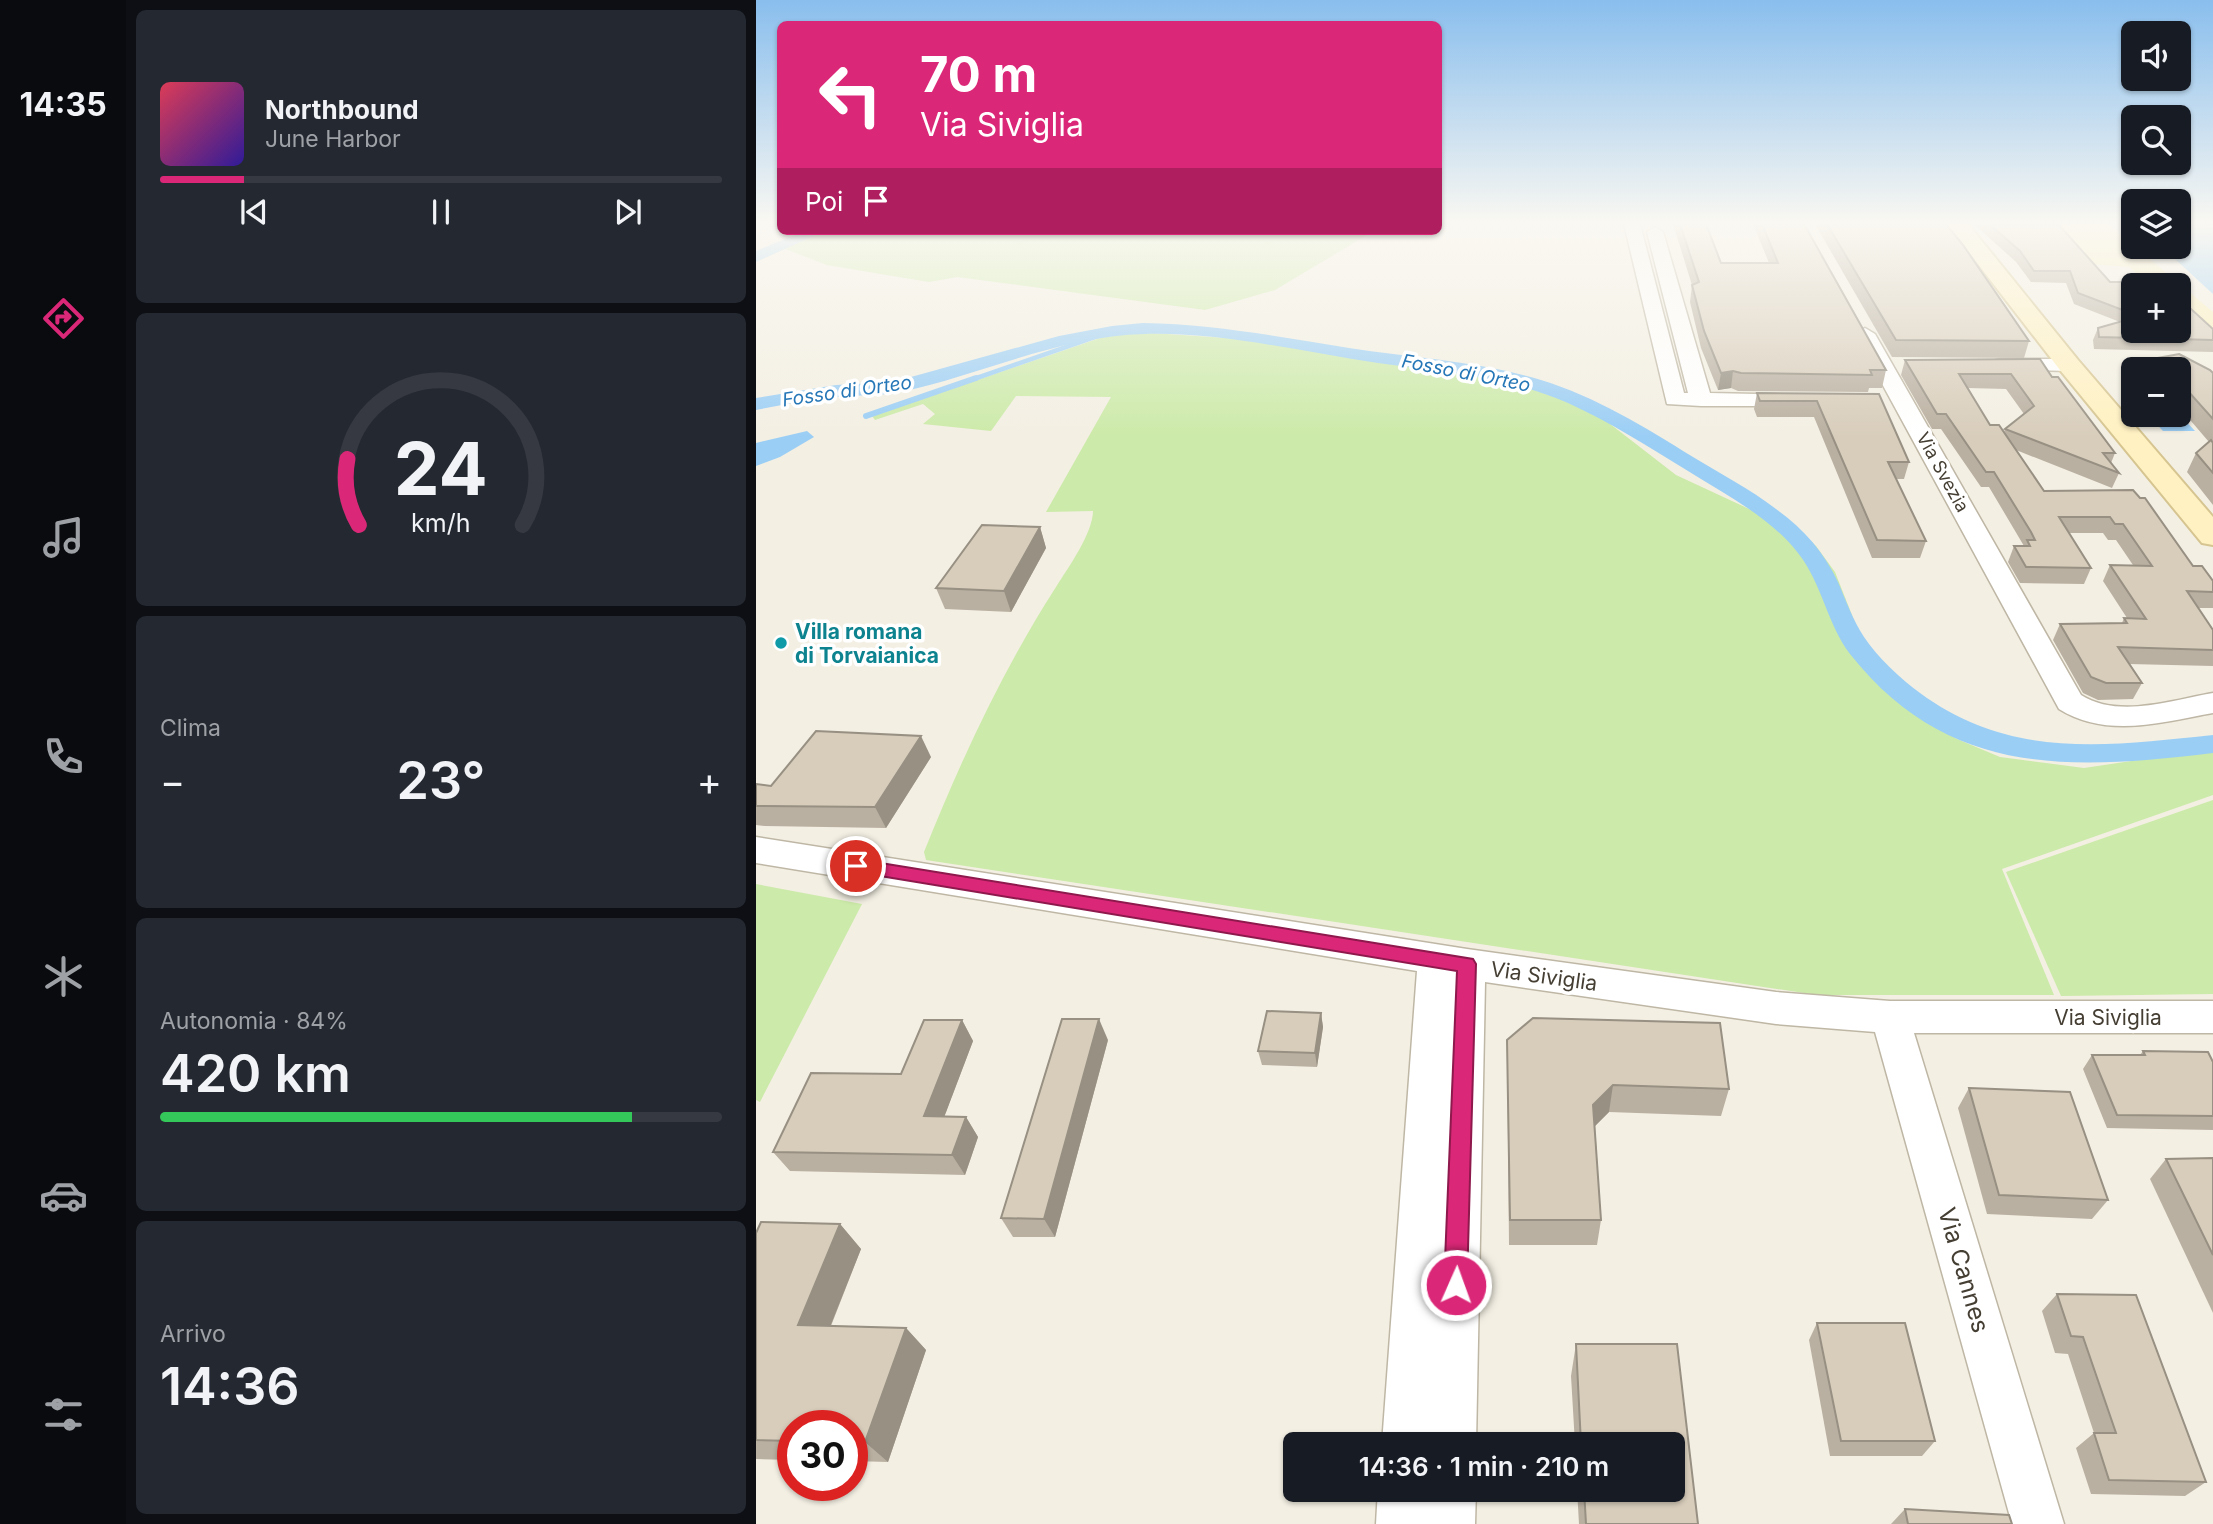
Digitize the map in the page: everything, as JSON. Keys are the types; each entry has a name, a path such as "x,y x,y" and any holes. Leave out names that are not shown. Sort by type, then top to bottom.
{"main road":[{"path":"2013,295 2068,365 2213,537"}],"street":[{"path":"1649,295 1675,399 1823,401"},
{"path":"1672,295 1701,400"},
{"name":"Via Svezia","path":"1857,319 2068,698 2089,713 2116,717 2213,703"},
{"path":"1976,365 2068,365"},
{"path":"1884,366 1910,366"},
{"path":"1877,402 1903,402"},
{"name":"Via Siviglia","path":"756,850 1451,962 1776,1008 1890,1017 2213,1017"},
{"path":"1407,1432 1451,962"},
{"path":"1451,962 1451,1432"},
{"name":"Via Cannes","path":"1890,1017 2038,1524"},
{"path":"1402,1524 1403,1502"},
{"path":"1449,1524 1450,1502"}],"green space":[{"path":"1093,295 1257,295 1205,310"},
{"path":"1137,332 1300,343 1358,351 1499,378 1543,390 1581,406 1605,420 1676,475 1803,534 1816,546 1835,572 1867,653 1887,683 1924,720 1957,739 2000,757 2084,768 2213,749 2213,795 2002,869 2054,995 1817,995 926,860 924,852 984,716 1018,651 1089,529 1093,511 1046,512 1111,397 1016,396 991,431 923,424 935,414 923,404 875,420 872,416 1100,338"},
{"path":"2213,800 2213,994 2061,996 2006,872"},
{"path":"756,884 862,904 760,1102 756,1100"}],"sand":[{"path":"2191,295 2213,312 2213,339 2191,320"}],"water":[{"path":"2159,427 2191,427 2195,431 2163,431"},
{"path":"807,431 814,437 780,457 756,466 756,443"}],"building":[{"path":"1695,295 1844,295 1886,370 1870,370 1872,375 1733,371 1721,373 1704,331"},
{"path":"1869,295 1997,295 2029,341 1896,340"},
{"path":"2084,295 2121,295 2121,309"},
{"path":"2191,309 2213,329 2213,340 2191,339"},
{"path":"2121,321 2121,338 2099,337 2098,328"},
{"path":"2179,354 2185,357 2163,357"},
{"path":"2040,359 2052,377 2058,377 2115,453 2103,453 2119,473 2005,429 2034,406 2011,374 1959,374 1990,425 1999,425 2044,491 2133,490 2140,498 2145,498 2193,566 2202,566 2213,581 2213,592 2187,591 2213,630 2213,650 2118,647 2142,683 2106,683 2091,677 2060,624 2127,623 2124,618 2146,619 2110,565 2152,566 2123,524 2115,524 2110,517 2059,517 2091,568 2026,567 2014,546 2030,546 2027,540 2035,540 2031,532 1994,472 1986,472 1946,414 1937,414 1905,360"},
{"path":"2191,360 2213,373 2213,419 2191,394"},
{"path":"1757,393 1879,394 1909,462 1888,462 1926,541 1877,540 1817,401 1760,401"},
{"path":"2211,440 2213,443 2213,473 2196,453"},
{"path":"982,525 1040,527 1004,591 936,588"},
{"path":"816,731 921,736 875,807 756,806 756,784 771,786"},
{"path":"1267,1011 1321,1013 1315,1053 1258,1051"},
{"path":"1533,1018 1720,1023 1729,1089 1613,1085 1593,1105 1601,1220 1510,1220 1507,1040"},
{"path":"1062,1019 1099,1019 1044,1219 1001,1218"},
{"path":"924,1020 962,1020 924,1116 966,1117 952,1155 773,1152 811,1073 901,1074"},
{"path":"2143,1051 2208,1052 2213,1062 2213,1116 2117,1115 2092,1055 2145,1055"},
{"path":"1969,1088 2070,1092 2108,1200 1999,1195"},
{"path":"2213,1158 2213,1255 2166,1159"},
{"path":"761,1222 840,1224 798,1325 906,1328 868,1434 868,1410 777,1410 777,1441 756,1440 756,1233"},
{"path":"2057,1294 2136,1295 2206,1482 2109,1480 2094,1433 2116,1433 2083,1337 2071,1336"},
{"path":"1817,1323 1905,1323 1935,1441 1841,1441"},
{"path":"1576,1344 1677,1344 1698,1524 1586,1524 1585,1502 1685,1502 1685,1432 1580,1432"},
{"path":"1905,1509 2009,1515 2012,1524 1908,1524"}],"waterway":[{"name":"Fosso di Orteo","path":"756,404 836,391 893,388 1059,341 1112,331 1143,329 1237,335 1462,368 1512,378 1560,393 1615,419 1771,515 1795,536 1814,560 1844,624 1859,648 1896,688 1935,718 1977,737 2020,749 2065,754 2113,754 2213,744"},
{"path":"971,380 1115,330"},
{"path":"866,416 976,378"}],"place":[{"name":"Villa romana di Torvaianica","path":"781,643"}],"route":[{"path":"856,866 1466,964 1456,1285"}]}
